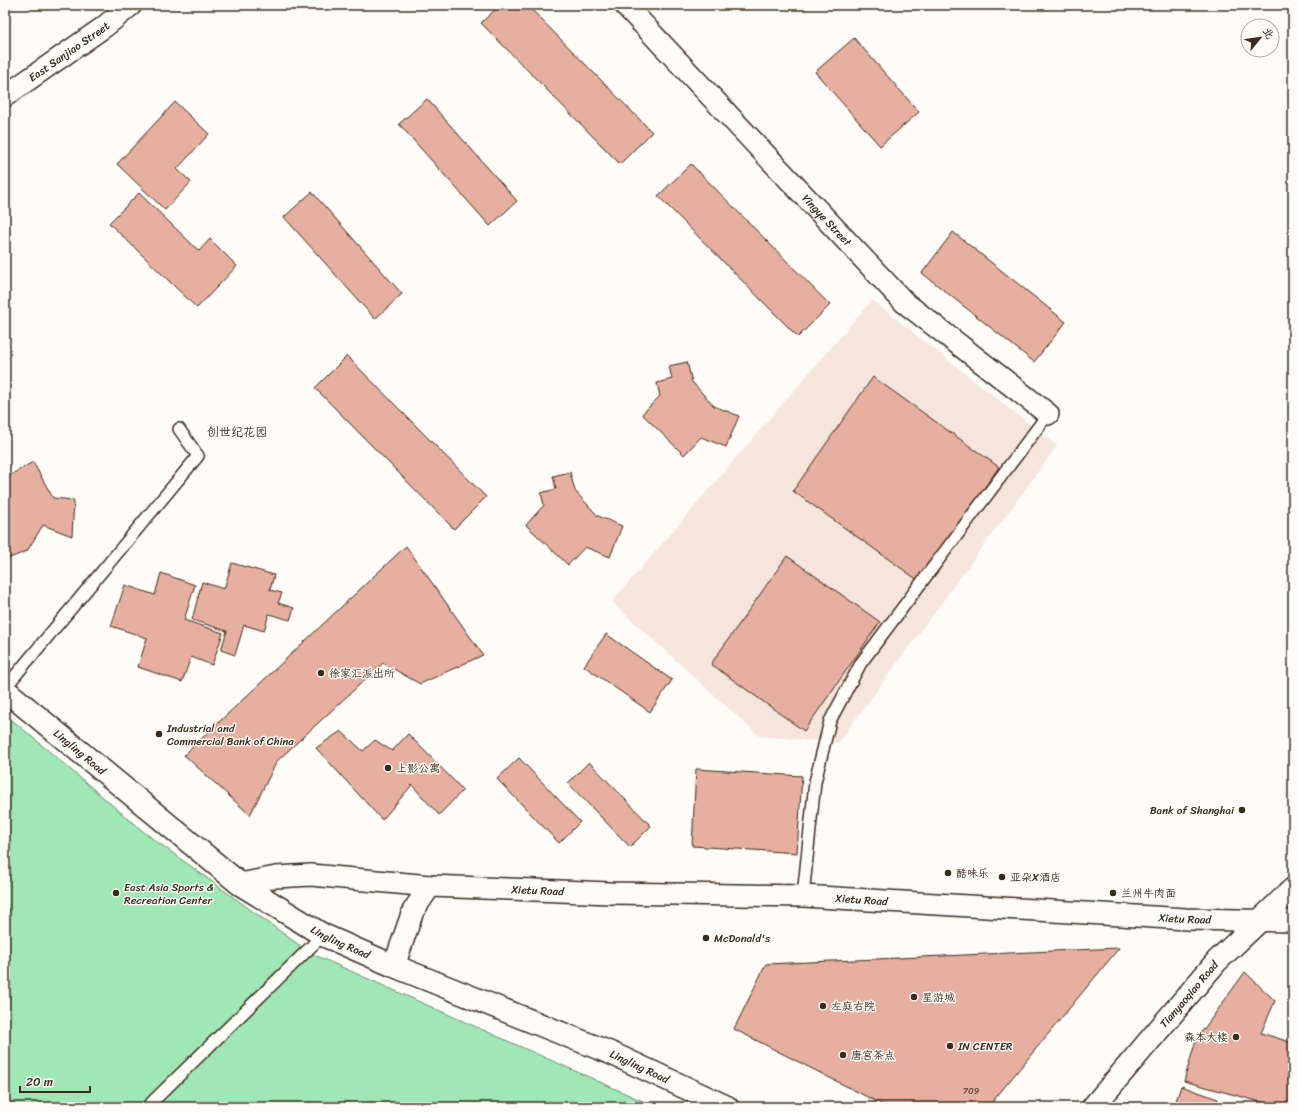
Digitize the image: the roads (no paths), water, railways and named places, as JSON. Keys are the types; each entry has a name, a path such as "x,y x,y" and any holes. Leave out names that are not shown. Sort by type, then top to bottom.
{"street":[{"name":"East Sanjiao Street","path":"5,96 104,27 130,5"},
{"name":"Yingye Street","path":"624,5 904,302 1048,414"},
{"name":"Lingling Road","path":"5,689 240,884 323,935 394,966 614,1054 727,1107"},
{"name":"Xietu Road","path":"240,884 276,877 311,875 430,886 610,893 803,896 1186,919 1293,921"},
{"path":"394,966 413,912 430,886"},
{"name":"Tianyaoqiao Road","path":"1093,1107 1217,961 1293,889"}],"lane":[{"path":"803,896 815,782 830,721 862,663 1048,414"},
{"path":"5,689 198,456 179,429"},
{"path":"147,1107 323,935"}],"place":[{"name":"徐家汇派出所","path":"321,673"},
{"name":"Industrial and Commercial Bank of China","path":"159,734"},
{"name":"上影公寓","path":"388,768"},
{"name":"Bank of Shanghai","path":"1242,810"},
{"name":"酷味乐","path":"948,873"},
{"name":"亚朵X酒店","path":"1002,877"},
{"name":"East Asia Sports & Recreation Center","path":"116,893"},
{"name":"兰州牛肉面","path":"1113,893"},
{"name":"McDonald's","path":"706,938"},
{"name":"星游城","path":"914,997"},
{"name":"左庭右院","path":"823,1006"},
{"name":"森本大楼","path":"1236,1037"},
{"name":"IN CENTER","path":"950,1046"},
{"name":"唐宫茶点","path":"843,1055"}],"district":[{"name":"创世纪花园","path":"237,432"}]}
